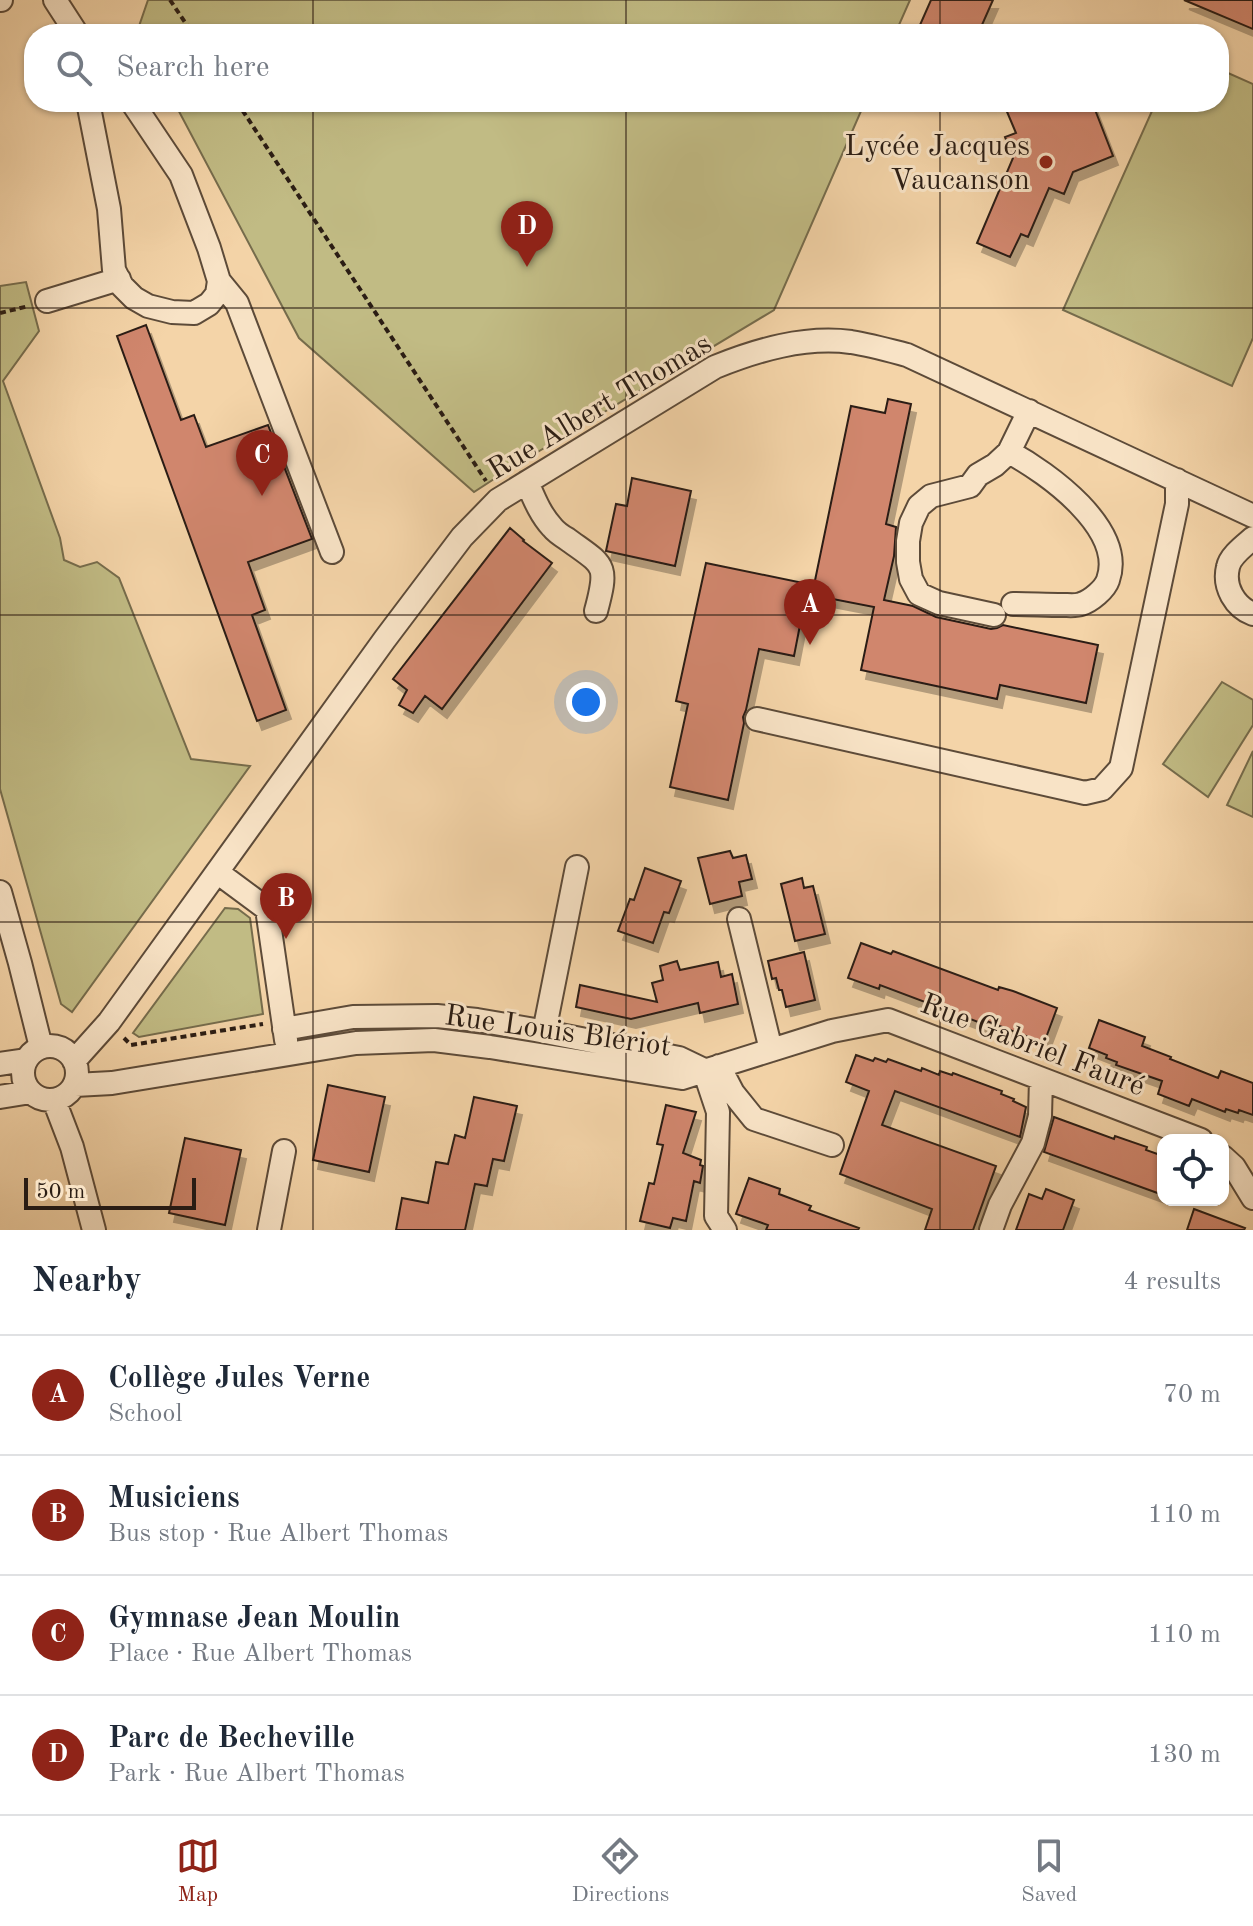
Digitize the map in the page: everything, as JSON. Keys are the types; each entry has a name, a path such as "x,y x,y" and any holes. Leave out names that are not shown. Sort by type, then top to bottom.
{"street":[{"path":"55,0 71,24"},
{"path":"90,112 109,209 114,270 122,286 148,306 194,313 209,304 217,294 219,281"},
{"path":"139,112 181,175 219,281 237,303 332,552"},
{"path":"47,301 119,279"},
{"name":"Rue Albert Thomas","path":"74,1061 109,1022 293,764 462,537 498,500 715,367 782,345 848,341 880,347 907,355 1253,516"},
{"path":"1009,452 1054,481 1094,520 1105,538 1112,558 1106,585 1081,605 1004,610 939,603 919,594 911,579 908,541 911,523 919,506 931,496 970,486 978,475 995,465 1009,452 1029,411"},
{"path":"757,719 1085,793 1102,789 1121,768 1177,504 1177,480"},
{"path":"527,482 539,511 553,529 598,562 603,572 596,611"},
{"path":"1253,538 1228,565 1228,587 1236,603 1253,614"},
{"path":"544,1032 577,867"},
{"path":"217,872 267,909 288,1054"},
{"path":"0,892 18,954 34,1054 23,1072 24,1083 41,1099 54,1100 70,1092 75,1085 77,1075 74,1061 64,1049 53,1046 34,1054 0,1064"},
{"path":"739,919 771,1050"},
{"name":"Rue Louis Blériot","path":"284,1029 353,1017 437,1016 544,1032 679,1058 711,1068"},
{"name":"Rue Gabriel Fauré","path":"711,1068 832,1031 888,1020 1185,1134"},
{"name":"Rue Louis Blériot","path":"75,1085 112,1083 356,1043 434,1040 682,1078 711,1068"},
{"path":"711,1068 754,1119 832,1145"},
{"path":"711,1068 718,1112 716,1216 725,1230"},
{"path":"991,1230 1000,1205 1033,1143 1040,1116 1041,1079"},
{"path":"0,1097 31,1092"},
{"path":"54,1100 72,1147 94,1230"},
{"path":"269,1230 284,1151"},
{"path":"1229,1162 1253,1198"}],"path":[{"path":"170,0 186,24"},
{"path":"244,112 498,500"},
{"path":"109,1022 131,1045 264,1023 284,1029"}],"shaded area":[{"path":"148,0 910,0 899,24 140,24"},
{"path":"1229,73 1253,84 1253,338 1232,386 1063,310 1152,112 1229,112"},
{"path":"179,112 861,112 774,310 474,492 299,338"},
{"path":"26,282 39,331 3,381 60,538 64,560 80,567 97,562 119,578 191,759 250,766 72,1012 61,1004 0,789 0,286"},
{"path":"1222,682 1253,700 1253,725 1208,797 1163,764"},
{"path":"1253,751 1253,817 1227,805"},
{"path":"225,908 238,909 250,918 263,1014 139,1037 133,1033"}],"building":[{"path":"931,0 993,0 982,24 920,24"},
{"path":"1184,0 1253,0 1253,29"},
{"path":"1007,112 1096,112 1113,156 1073,172 1064,194 1049,188 1028,237 1021,234 1010,257 977,243 1013,158 1005,137 1016,133"},
{"path":"146,325 181,420 194,415 206,447 268,425 312,539 248,562 265,610 252,615 286,710 257,721 117,336"},
{"path":"888,399 911,404 886,524 896,527 894,556 884,600 913,606 936,617 991,629 1003,625 1098,645 1086,703 1000,685 997,699 861,670 874,607 812,595 851,406 885,413"},
{"path":"632,478 691,491 675,566 606,551 616,504 627,506"},
{"path":"510,528 552,563 442,709 425,696 413,713 399,705 407,690 393,679"},
{"path":"706,563 808,584 794,656 759,649 728,800 670,787 688,704 676,701"},
{"path":"730,851 733,858 746,855 752,879 739,882 742,896 710,904 698,858"},
{"path":"645,868 681,881 669,913 664,912 653,943 618,931 630,899 634,900"},
{"path":"802,878 804,888 813,886 825,934 795,941 781,884"},
{"path":"861,943 891,954 893,951 1057,1008 1044,1043 880,985 879,989 848,978"},
{"path":"804,952 815,1000 786,1007 776,978 772,979 768,961"},
{"path":"677,961 680,970 718,962 721,977 732,974 738,1004 700,1013 698,1003 631,1019 576,1007 580,985 657,1002 652,983 663,980 660,966"},
{"path":"1099,1020 1145,1037 1142,1046 1170,1059 1218,1078 1221,1071 1253,1083 1253,1115 1239,1110 1238,1113 1226,1109 1225,1112 1192,1099 1189,1106 1158,1094 1162,1081 1116,1065 1117,1062 1106,1058 1107,1055 1089,1048"},
{"path":"856,1055 873,1061 875,1058 886,1062 888,1059 939,1075 940,1071 953,1073 1002,1091 1001,1094 1026,1107 1020,1137 895,1091 882,1125 996,1166 973,1230 925,1230 932,1209 840,1174 869,1091 846,1082"},
{"path":"328,1085 385,1097 369,1172 313,1160"},
{"path":"474,1097 517,1106 504,1161 493,1159 487,1186 475,1184 465,1230 396,1230 402,1198 428,1203 436,1162 448,1164 455,1135 465,1138"},
{"path":"666,1105 696,1112 683,1153 701,1160 700,1165 703,1166 700,1183 694,1181 686,1221 673,1218 670,1228 640,1221 649,1183 654,1184 663,1145 657,1144"},
{"path":"1054,1117 1114,1139 1115,1136 1147,1147 1146,1150 1157,1154 1157,1193 1044,1152"},
{"path":"185,1138 241,1150 225,1225 169,1213"},
{"path":"749,1178 780,1189 779,1194 811,1206 809,1210 859,1228 766,1230 768,1225 736,1214"},
{"path":"1046,1189 1074,1200 1063,1230 1016,1230 1029,1194 1042,1199"},
{"path":"1194,1209 1245,1228 1187,1230"}],"place":[{"name":"Lycée Jacques Vaucanson","path":"1046,162"},
{"name":"Parc de Becheville","path":"527,267"},
{"name":"Gymnase Jean Moulin","path":"262,496"},
{"name":"Collège Jules Verne","path":"810,645"},
{"name":"Musiciens","path":"286,939"}]}
